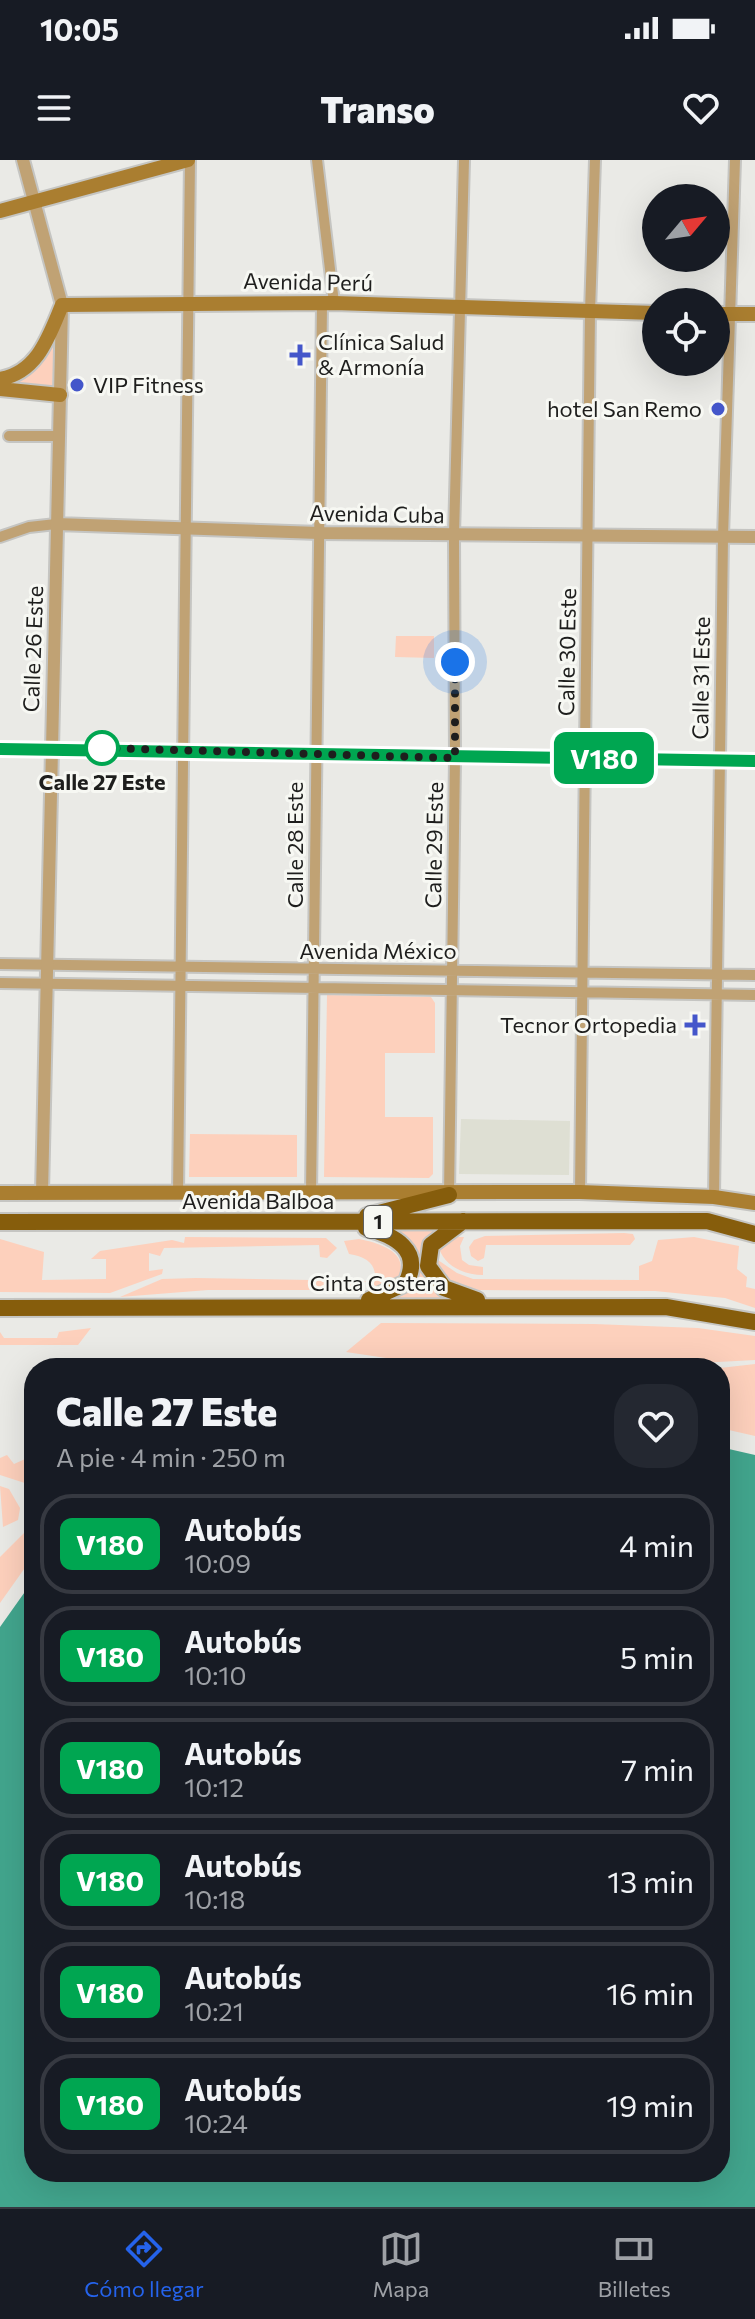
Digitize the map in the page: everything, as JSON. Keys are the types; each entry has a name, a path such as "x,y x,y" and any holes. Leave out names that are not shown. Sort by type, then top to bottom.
{"highway":[{"path":"342,1223 449,1195"},
{"path":"464,1221 431,1245 427,1258 430,1273 444,1288 497,1305"},
{"name":"Avenida Balboa","path":"0,1222 707,1221 755,1234"},
{"path":"342,1223 394,1238 406,1247 412,1263 410,1276 400,1288 352,1305"},
{"name":"Cinta Costera","path":"0,1308 352,1305 666,1307 755,1322"}],"main road":[{"path":"0,211 189,160"},
{"name":"Avenida Perú","path":"62,305 328,304 642,313"},
{"path":"0,379 25,368 38,356 62,305"},
{"path":"730,314 755,314"},
{"path":"0,389 60,395"},
{"name":"Avenida Balboa","path":"0,1193 449,1195 580,1192 714,1197 755,1203"}],"street":[{"name":"Calle 26 Este","path":"23,160 62,305 42,1193"},
{"path":"178,1194 178,986 190,303 189,160"},
{"name":"Calle 28 Este","path":"311,1194 319,533 328,304 317,160"},
{"name":"Calle 29 Este","path":"449,1195 457,308 464,160"},
{"name":"Calle 30 Este","path":"580,1192 590,312 595,160"},
{"name":"Calle 31 Este","path":"724,288 735,160"},
{"name":"Calle 31 Este","path":"714,1197 719,995 722,376"},
{"path":"9,436 59,436"},
{"name":"Avenida Cuba","path":"0,537 29,527 56,524 319,533 755,537"},
{"path":"0,749 182,749 455,758 755,761"},
{"name":"Avenida México","path":"0,964 314,971 755,975"},
{"name":"Avenida México","path":"0,983 755,995"}],"shaded area":[{"path":"55,337 52,387 11,385 38,365"},
{"path":"396,636 434,636 434,658 395,657"},
{"path":"327,995 431,997 435,1003 435,1053 385,1053 385,1117 433,1117 433,1174 429,1178 324,1177"},
{"path":"461,1119 570,1121 569,1175 459,1174"},
{"path":"190,1134 297,1135 297,1177 189,1177"},
{"path":"387,1230 437,1230 423,1250 421,1268 430,1283 449,1298 398,1298 408,1288 415,1269"},
{"path":"633,1234 635,1239 630,1245 486,1245 484,1258 478,1261 471,1256 469,1247 474,1240 485,1236"},
{"path":"185,1237 326,1238 337,1248 327,1258 320,1257 319,1245 164,1248 160,1256 149,1253 149,1271 163,1269 162,1274 110,1293 0,1292 0,1239 44,1252 42,1280 106,1279 106,1259 91,1259 100,1251 172,1240 184,1243"},
{"path":"451,1237 464,1237 460,1246 462,1260 469,1265 483,1267 483,1275 463,1271 446,1260 439,1248"},
{"path":"694,1237 739,1246 737,1269 747,1277 746,1287 755,1289 755,1308 725,1298 655,1291 479,1290 455,1285 436,1271 435,1258 457,1273 473,1279 639,1280 639,1266 652,1261 658,1240"},
{"path":"359,1239 376,1243 397,1256 401,1271 397,1280 371,1290 375,1276 372,1265 363,1258 349,1254 344,1241"},
{"path":"162,1279 366,1281 356,1290 208,1290 120,1297"},
{"path":"381,1323 594,1324 698,1328 755,1336 755,1360 730,1361 730,1358 386,1358 346,1352"},
{"path":"91,1328 78,1345 0,1345 0,1332 4,1338 57,1338 59,1332"},
{"path":"755,1364 755,1436 730,1430 730,1367"},
{"path":"730,1449 755,1455 755,2207 0,2207 0,1627 24,1593 24,2182 730,2182"},
{"path":"7,1455 14,1464 24,1460 24,1483 0,1475 0,1458"},
{"path":"0,1486 9,1489 20,1508 18,1520 3,1527"},
{"path":"24,1533 24,1569 0,1603 0,1557"}],"bus line":[{"name":"V180","path":"0,749 182,749 455,758 755,761"}],"place":[{"name":"Clínica Salud & Armonía","path":"300,355"},
{"name":"VIP Fitness","path":"77,385"},
{"name":"hotel San Remo","path":"718,409"},
{"name":"Calle 27 Este","path":"102,748"},
{"name":"Tecnor Ortopedia","path":"695,1025"}],"route":[{"path":"102,748 455,758 455,662"}]}
